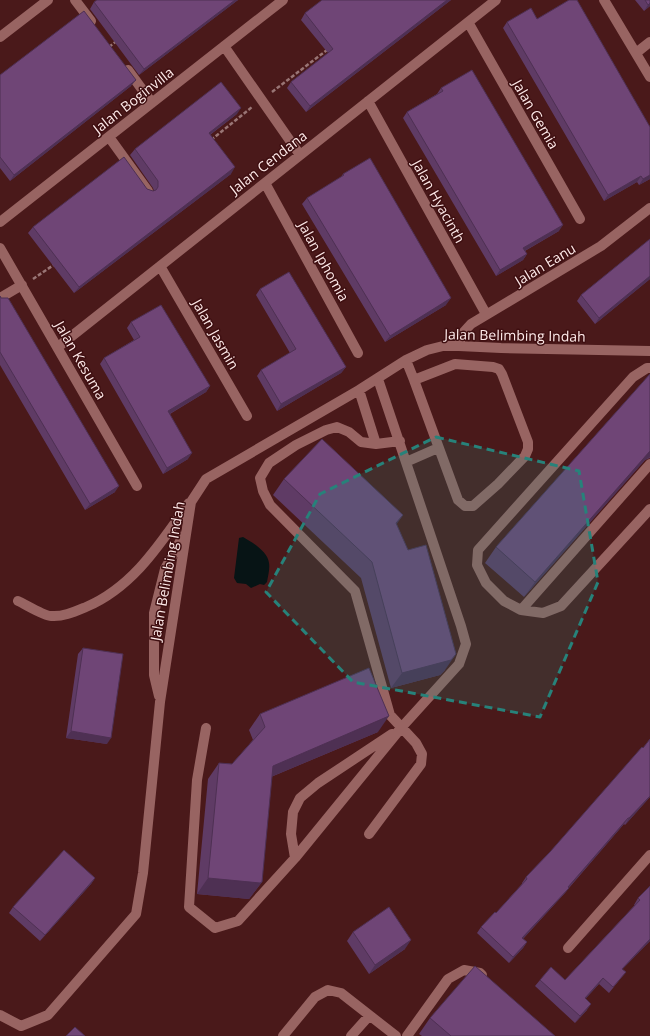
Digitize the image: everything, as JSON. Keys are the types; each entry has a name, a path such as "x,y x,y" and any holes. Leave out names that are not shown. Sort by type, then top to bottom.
{"street":[{"path":"0,37 48,0"},
{"path":"75,0 97,29"},
{"name":"Jalan Boginvilla","path":"0,222 283,0"},
{"name":"Jalan Cendana","path":"58,347 496,0"},
{"path":"604,0 650,77"},
{"name":"Jalan Gemia","path":"468,22 580,219"},
{"path":"636,53 650,42"},
{"path":"224,46 300,155"},
{"path":"124,65 152,103"},
{"name":"Jalan Hyacinth","path":"368,101 486,314"},
{"path":"109,137 148,191"},
{"name":"Jalan Iphomia","path":"264,183 358,353"},
{"name":"Jalan Eanu","path":"459,346 461,335 472,324 486,314 601,246 650,208"},
{"name":"Jalan Kesuma","path":"0,248 137,486"},
{"name":"Jalan Jasmin","path":"160,266 248,416"},
{"path":"0,298 22,285"},
{"name":"Jalan Belimbing Indah","path":"0,1015 21,1026 48,1015 136,914 143,873 160,702 191,502 206,479 359,390 406,360 427,350 443,346 459,346 650,351"},
{"path":"406,360 458,500 464,506 473,506 498,484 525,456 528,449 528,442 502,374 499,369 493,366 455,364 414,380"},
{"path":"650,368 647,368 633,376 478,550 477,565 486,584 504,601 521,610 543,613 561,606 650,509"},
{"path":"206,728 197,780 189,908 215,928 238,921 295,858 401,728 459,664 466,644 378,378"},
{"path":"359,390 376,444"},
{"path":"369,834 421,764 422,754 416,743 390,715 355,591 270,505 263,491 260,478 269,463 296,445 326,430 337,427 349,432 361,442 376,444 400,441"},
{"path":"406,462 438,448"},
{"path":"521,610 650,464"},
{"path":"18,600 49,616 69,615 101,601 128,581 156,549 191,502"},
{"path":"160,702 154,675 154,613 165,569 187,529"},
{"path":"295,858 291,834 293,812 300,798 318,783 401,728"},
{"path":"568,948 650,855"},
{"path":"407,1036 448,979 464,970 480,973 492,982"},
{"path":"283,1036 315,997 328,990 341,993 396,1036"},
{"path":"351,1036 369,1016"}],"path":[{"path":"104,51 122,37"},
{"path":"262,99 331,47"}],"highlighted area":[{"path":"436,437 579,471 598,582 540,717 353,682 266,592 320,494"}],"shaded area":[{"path":"243,537 263,551 268,559 269,572 267,582 264,585 260,584 251,588 246,584 237,583 234,578 239,538"}],"building":[{"path":"97,0 235,0 144,69 94,2"},
{"path":"322,0 447,0 310,106 291,82 333,49 305,13"},
{"path":"569,0 577,0 650,127 650,175 643,179 641,176 608,195 507,22 531,8 537,19"},
{"path":"645,0 650,0 648,5"},
{"path":"84,11 136,80 14,175 0,157 0,75"},
{"path":"472,70 563,225 523,248 527,254 500,270 407,112 443,91 441,88"},
{"path":"221,82 241,108 209,133 235,167 79,287 33,227 124,157 147,189 153,191 156,190 158,187 158,181 135,149"},
{"path":"370,158 451,298 390,336 307,198"},
{"path":"650,239 650,276 599,318 581,295"},
{"path":"289,272 346,367 281,404 261,370 296,349 260,289"},
{"path":"0,296 1,298 8,298 119,486 90,504 0,352"},
{"path":"161,305 210,386 168,411 192,453 167,468 104,358 140,337 131,322"},
{"path":"650,374 650,451 535,582 496,547"},
{"path":"322,439 403,515 396,523 408,550 426,545 456,654 451,660 402,673 372,562 284,479"},
{"path":"83,648 123,654 111,738 71,731"},
{"path":"369,668 389,716 273,766 262,882 208,878 219,763 232,764 265,727 260,714"},
{"path":"650,739 650,796 628,818 568,887 569,888 522,938 527,942 513,957 481,927 527,879 526,877"},
{"path":"64,850 95,878 45,935 13,907"},
{"path":"650,886 650,939 622,969 626,972 613,987 603,978 585,998 591,1004 580,1016 540,980 551,967 565,980 640,900 638,898"},
{"path":"389,907 411,940 375,965 353,932"},
{"path":"475,966 555,1036 451,1036 430,1018"},
{"path":"75,1027 85,1036 66,1036"}]}
